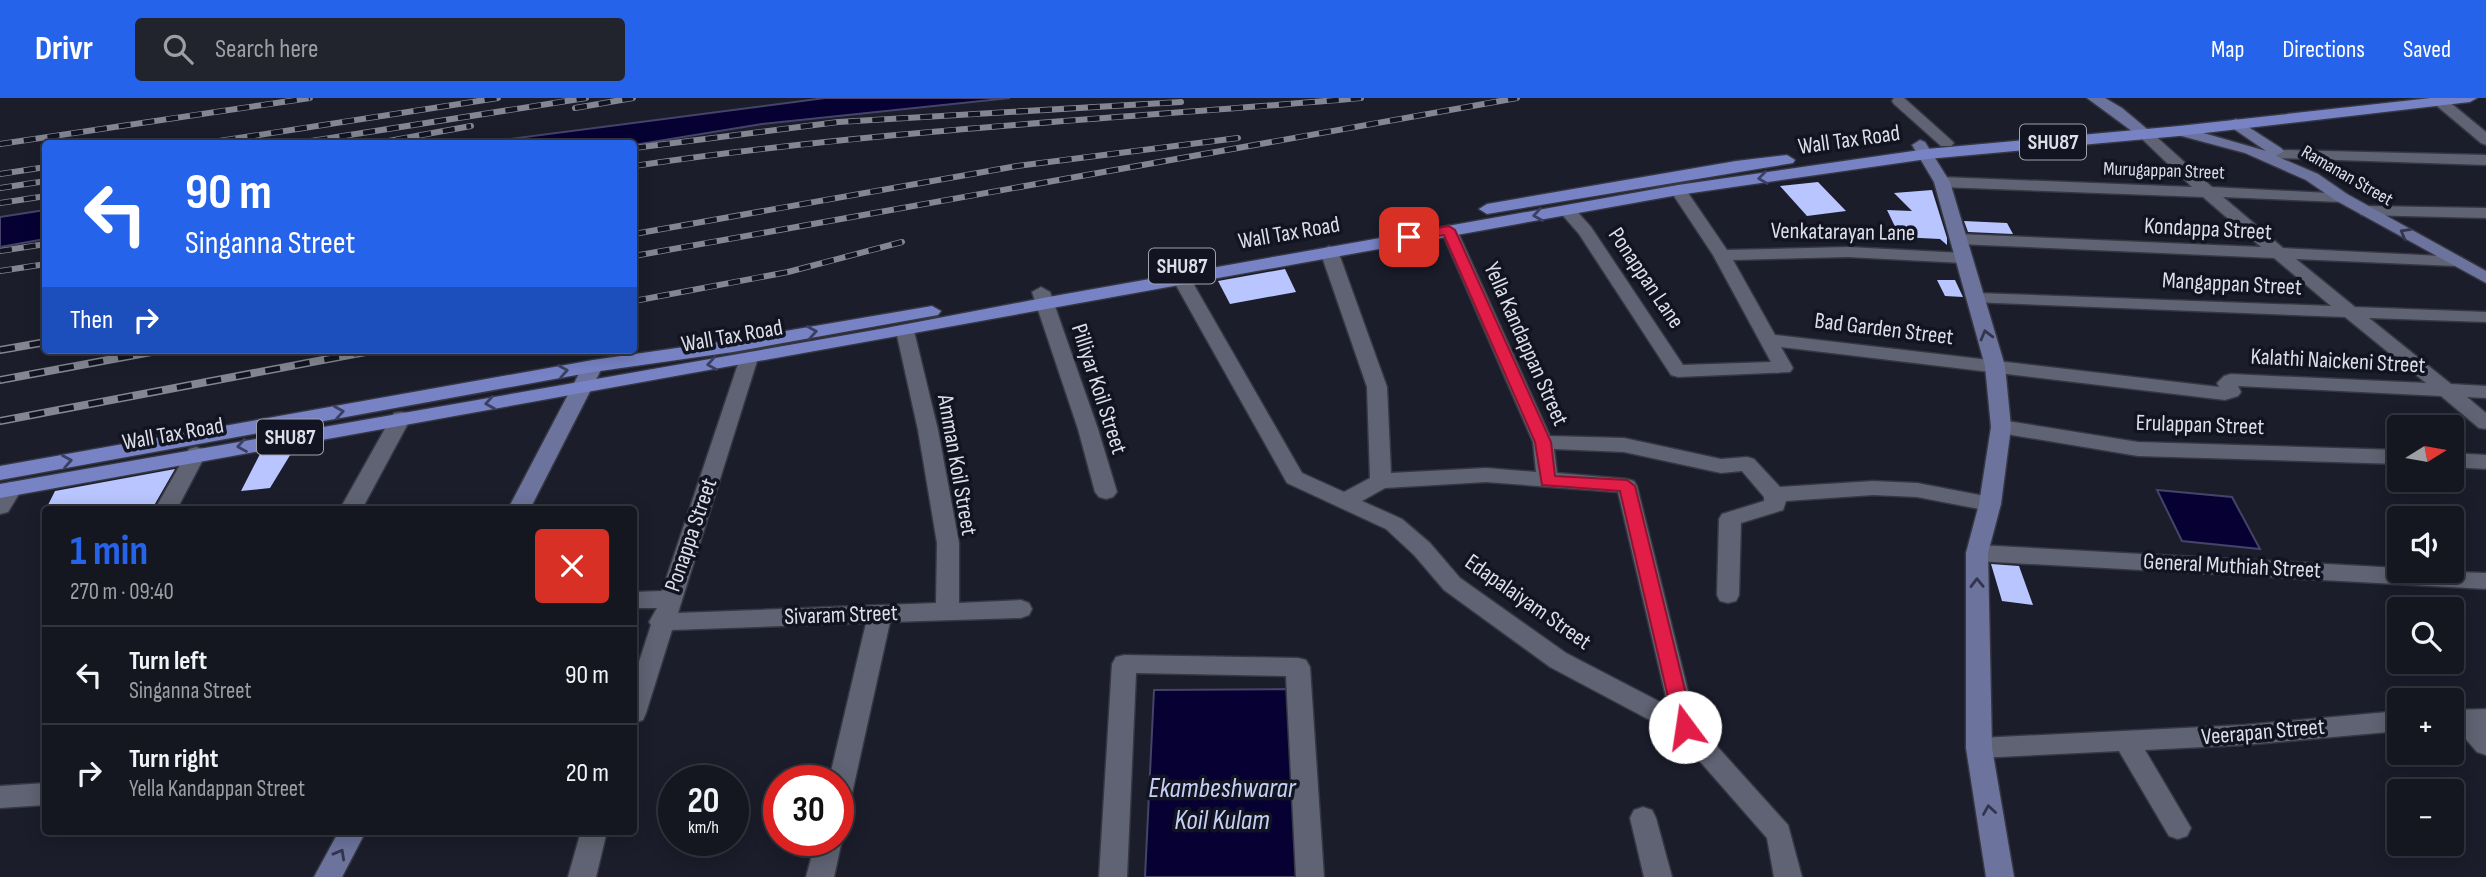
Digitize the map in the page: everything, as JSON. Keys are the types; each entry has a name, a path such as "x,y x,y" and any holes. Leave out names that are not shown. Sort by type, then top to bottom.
{"main road":[{"name":"Wall Tax Road","path":"3,490 905,331 1042,297 1736,166 2138,129 2369,98"},
{"name":"Wall Tax Road","path":"3,490 593,366 1181,278 1923,149 1946,142 2138,129 2179,131 2470,98"}],"street":[{"path":"2094,98 2113,105 2206,194 2278,256 2486,423"},
{"path":"1899,101 1946,142"},
{"path":"2442,103 2486,140"},
{"path":"2236,124 2312,177"},
{"name":"Ramanan Street","path":"2179,131 2250,150 2312,177 2341,197 2486,278"},
{"path":"1923,149 1942,182 1977,298 1994,366 2001,427 1990,504 1977,553 1979,748 2000,877"},
{"path":"2281,155 2486,159"},
{"name":"Murugappan Street","path":"1942,182 2341,197"},
{"path":"1678,190 1722,255 1768,340"},
{"name":"Ponappan Lane","path":"1567,211 1585,231 1678,371 1682,373 1784,368 1768,340"},
{"path":"2367,211 2486,213"},
{"name":"Yella Kandappan Street","path":"1449,230 1543,442 1547,481"},
{"name":"Venkatarayan Lane","path":"1722,255 1961,249"},
{"name":"Kondappa Street","path":"1961,249 2455,261"},
{"path":"1329,251 1377,387 1381,481"},
{"name":"Edapalaiyam Street","path":"1181,278 1294,478 1394,524 1422,549 1451,584 1500,616 1558,660 1685,727"},
{"name":"Pilliyar Koil Street","path":"1042,297 1088,429 1106,492"},
{"name":"Mangappan Street","path":"1977,298 2486,317"},
{"name":"Amman Koil Street","path":"905,331 928,430 948,543 947,610"},
{"name":"Bad Garden Street","path":"1768,340 1994,366"},
{"name":"Ponappa Street","path":"637,703 661,622 750,358"},
{"path":"521,506 593,366"},
{"name":"Kalathi Naickeni Street","path":"1994,366 2225,394 2231,392 2227,383 2231,380 2486,392"},
{"path":"353,506 401,418"},
{"name":"Erulappan Street","path":"2001,427 2138,449 2387,457"},
{"path":"1543,442 1624,445 1721,466 1748,464 1775,495 1775,505 1730,519 1728,595"},
{"path":"168,506 197,454"},
{"path":"2464,461 2486,462"},
{"path":"1343,502 1381,481 1486,475 1627,486 1685,727 1779,833 1788,877"},
{"path":"1775,495 1873,488 1917,490 1990,504"},
{"name":"General Muthiah Street","path":"1977,553 2486,581"},
{"path":"637,600 670,599"},
{"name":"Sivaram Street","path":"661,622 1021,609"},
{"path":"845,765 880,614"},
{"path":"1113,877 1124,664 1298,667 1310,877"},
{"path":"2467,720 2486,745"},
{"name":"Veerapan Street","path":"1979,748 2244,735 2387,722"},
{"path":"2126,741 2178,828"},
{"path":"0,797 42,794"},
{"path":"1643,818 1657,877"},
{"path":"328,877 351,835"},
{"path":"582,877 593,835"},
{"path":"820,877 825,856"}],"water":[{"path":"825,98 1010,98 762,124 637,145 637,140 503,140"},
{"path":"42,210 42,240 0,247 0,217"},
{"path":"2157,490 2232,497 2260,549 2182,541"},
{"name":"Ekambeshwarar Koil Kulam","path":"1290,689 1297,877 1145,877 1154,690"}],"building":[{"path":"1818,182 1846,211 1807,216 1780,186"},
{"path":"1932,190 1947,245 1940,239 1900,237 1887,210 1912,211 1894,193"},
{"path":"1964,221 2007,223 2013,234 1968,232"},
{"path":"1285,269 1296,292 1230,304 1218,281"},
{"path":"1937,280 1955,280 1963,297 1945,296"},
{"path":"295,447 270,488 241,491 260,454"},
{"path":"175,469 154,506 48,506 55,491"},
{"path":"1991,564 2019,566 2033,605 2002,601"}],"railway":[{"path":"0,144 310,98"},
{"path":"226,140 498,98"},
{"path":"318,140 586,98"},
{"path":"575,108 633,98"},
{"path":"637,166 906,134 1361,98"},
{"path":"637,255 1517,98"},
{"path":"637,148 838,122 1181,102"},
{"path":"394,140 471,126"},
{"path":"637,233 1017,166 1238,138"},
{"path":"0,174 42,168"},
{"path":"0,188 42,182"},
{"path":"0,203 42,197"},
{"path":"637,300 788,272 902,242"},
{"path":"0,251 42,245"},
{"path":"0,271 42,265"},
{"path":"0,350 42,343"},
{"path":"0,380 140,354"},
{"path":"0,421 355,354"}],"route":[{"path":"1409,237 1449,230 1543,442 1547,481 1627,486 1685,727"}]}
